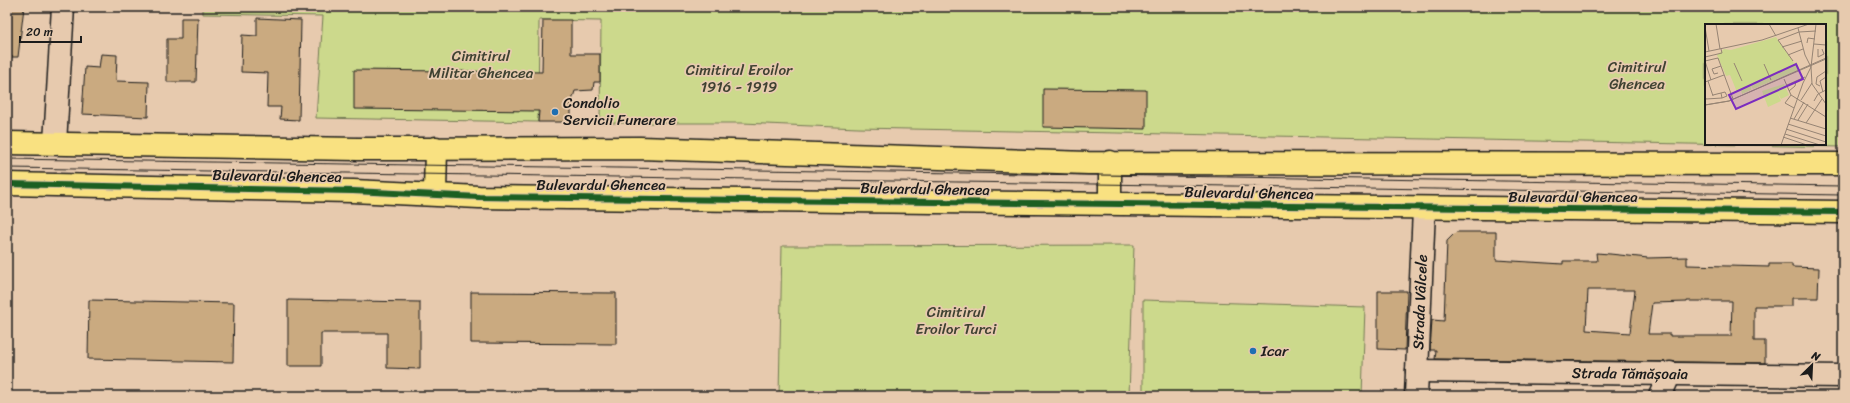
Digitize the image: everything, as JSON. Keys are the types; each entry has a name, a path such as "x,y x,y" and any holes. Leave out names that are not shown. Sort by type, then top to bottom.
{"main road":[{"name":"Bulevardul Ghencea","path":"7,143 350,149 640,148 837,156 1088,163 1843,164"},
{"path":"435,194 436,148"},
{"path":"1110,162 1110,204"},
{"name":"Bulevardul Ghencea","path":"7,184 353,191 479,197 1424,209 1843,212"}],"street":[{"path":"55,143 63,7"},
{"name":"Strada Vâlcele","path":"1416,396 1424,209"},
{"name":"Strada Tămășoaia","path":"1417,371 1843,376"},
{"path":"1660,396 1670,373"}],"green space":[{"name":"Cimitirul Ghencea","path":"203,7 1843,7 1843,147 1739,145 1826,145 1826,24 1705,24 1705,144 858,128 742,123 600,123 601,21 539,20 538,122 316,118 323,16 203,14"},
{"name":"Cimitirul Eroilor Turci","path":"1134,245 1129,396 779,396 782,246"},
{"name":"Icar","path":"1143,300 1365,307 1362,396 1143,396"}],"building":[{"path":"7,7 24,7 18,57 7,57"},
{"path":"181,18 198,18 196,82 167,82 167,39 181,39"},
{"path":"257,18 301,20 299,120 280,119 281,107 267,107 268,73 241,72 242,35 257,36"},
{"path":"543,20 571,20 571,54 600,54 600,82 594,82 593,90 575,91 571,104 571,122 538,122 539,111 354,109 354,70 542,72"},
{"path":"101,54 117,55 116,81 149,82 148,117 82,114 85,67 99,68"},
{"path":"1043,89 1146,90 1146,129 1043,127"},
{"path":"1456,232 1496,232 1496,260 1563,264 1563,261 1597,261 1596,253 1648,258 1687,257 1687,265 1769,267 1769,264 1792,264 1792,267 1819,268 1818,298 1792,298 1792,306 1754,306 1754,341 1765,341 1765,363 1435,359 1436,350 1430,350 1432,320 1444,321 1447,241","holes":["1588,290 1635,290 1630,333 1586,330","1732,301 1731,336 1670,336 1670,334 1648,334 1652,303"]},
{"path":"1378,291 1407,291 1405,350 1378,349"},
{"path":"471,292 616,293 616,344 471,343"},
{"path":"89,300 234,303 233,362 88,359"},
{"path":"288,300 420,302 420,369 387,368 387,333 321,333 321,366 288,366"}],"tram line":[{"path":"7,159 1843,186"},
{"path":"7,168 1843,195"}],"cycle path":[{"path":"7,184 353,191 479,197 1843,212"}],"place":[{"name":"Condolio Servicii Funerare","path":"555,112"},
{"name":"Icar","path":"1253,351"}],"park label":[{"name":"Cimitirul Militar Ghencea","path":"481,64"},
{"name":"Cimitirul Eroilor 1916 - 1919","path":"739,78"}]}
